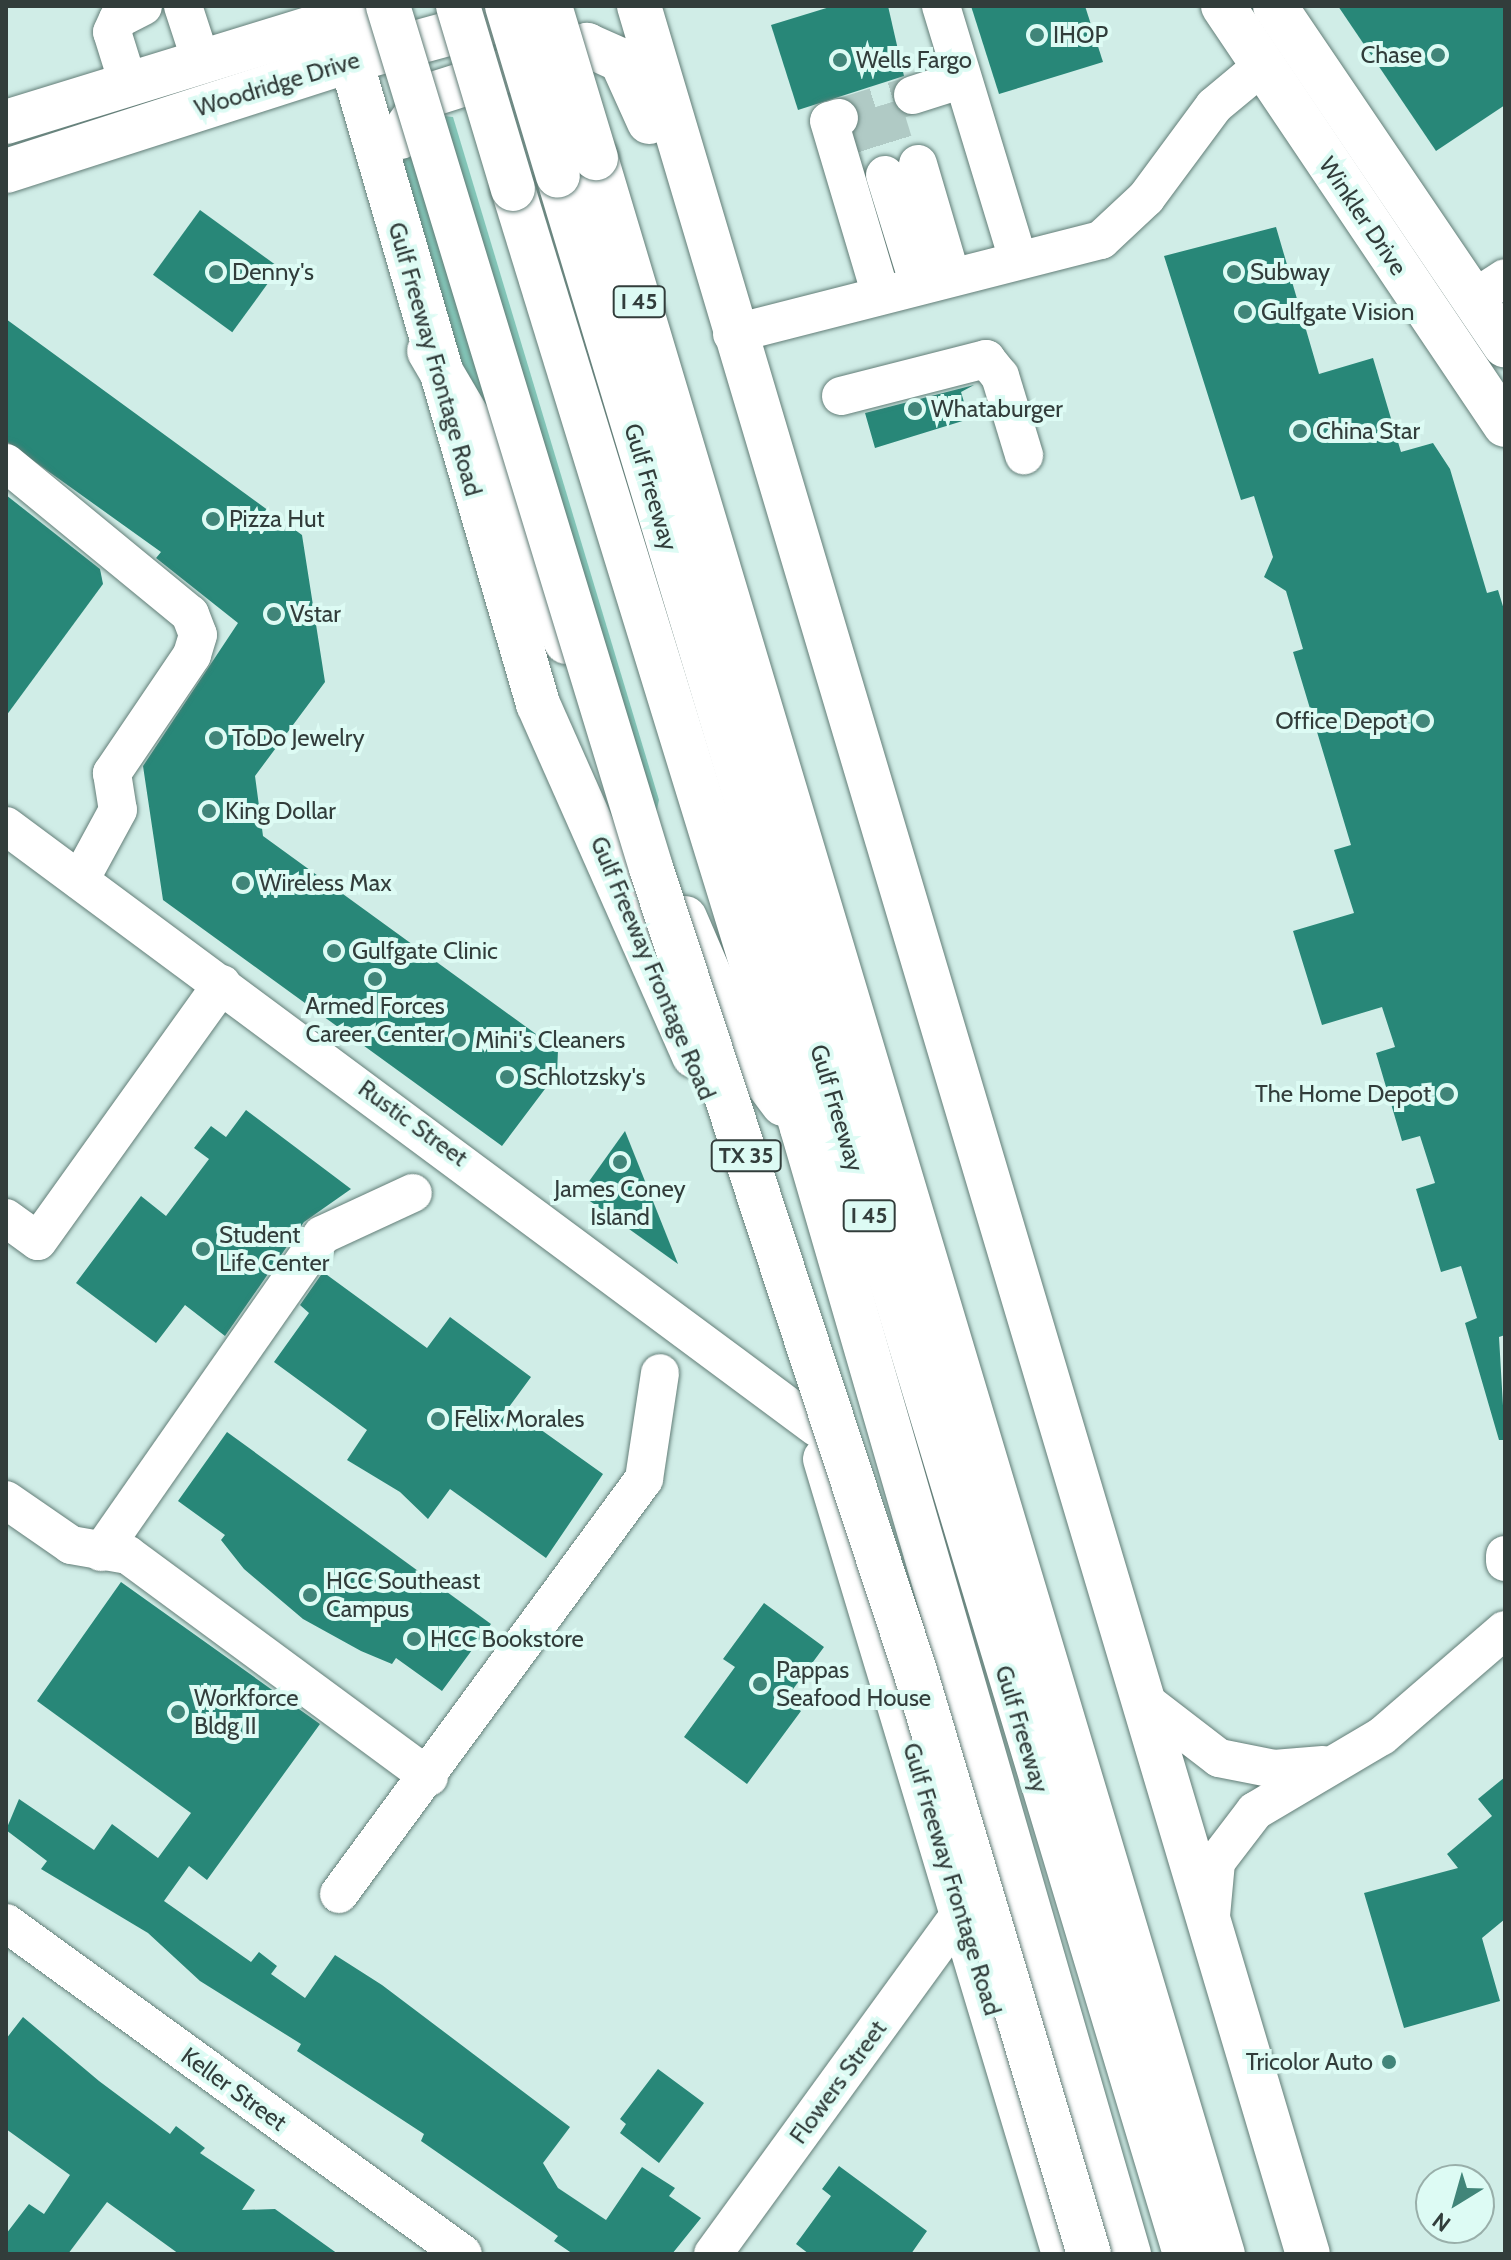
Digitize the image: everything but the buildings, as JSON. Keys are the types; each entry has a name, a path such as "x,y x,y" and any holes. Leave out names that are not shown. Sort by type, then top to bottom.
{"main road":[{"name":"Woodridge Drive","path":"6,171 387,6"},
{"name":"TX 35","path":"387,6 651,868 915,1671 1089,2254"},
{"name":"Gulf Freeway","path":"458,6 802,1128 1129,2254"},
{"name":"Gulf Freeway","path":"507,6 577,167 1223,2254"},
{"name":"Woodridge Drive","path":"6,122 201,61 342,28 550,6"},
{"name":"Gulf Freeway","path":"550,6 577,167 1185,2254"},
{"path":"639,6 731,328 1308,2254"},
{"name":"Winkler Drive","path":"1223,6 1505,425"},
{"path":"1262,66 1286,23"},
{"name":"Winkler Drive","path":"1286,23 1362,135 1489,289 1503,340"},
{"name":"Gulf Freeway Frontage Road","path":"342,28 429,351 538,704 681,1020 735,1163 963,1910 1064,2254"},
{"path":"401,238 407,217 398,143 418,105 587,45 621,60 636,87 711,303 731,328"},
{"path":"1324,158 1362,135"},
{"path":"1366,220 1419,255 1444,291 1457,301 1489,289"},
{"path":"429,351 470,421 741,1048 802,1128"}],"street":[{"path":"128,83 112,32 118,19 143,6"},
{"path":"183,6 201,61"},
{"path":"941,6 1018,259"},
{"path":"731,328 1101,240 1146,198 1214,106 1262,66"},
{"path":"913,95 963,79"},
{"path":"839,118 829,121 918,285"},
{"path":"918,285 894,172 918,285"},
{"path":"841,396 986,359 1000,376 1024,455"},
{"path":"6,463 190,614 198,635 192,655 112,773 118,810 80,880"},
{"name":"Rustic Street","path":"6,826 816,1427"},
{"path":"6,1218 38,1241 222,984"},
{"path":"101,1552 322,1235 413,1193"},
{"path":"339,1894 429,1777 644,1479 660,1373"},
{"path":"6,1500 71,1545 128,1555 429,1777"},
{"path":"1505,1555 1505,1562"},
{"path":"1211,1928 1211,1878 1239,1829 1273,1797 1345,1762 1505,1630"},
{"path":"1141,1698 1191,1743 1233,1762 1274,1769 1345,1762"},
{"name":"Flowers Street","path":"713,2254 963,1910"},
{"name":"Keller Street","path":"6,1923 463,2254"}],"green space":[{"path":"426,114 453,117 659,800 655,818 466,377 402,173 404,149"}],"tunnel":[{"path":"839,118 913,95"},
{"path":"882,105 902,170"},
{"path":"850,115 870,177"}],"place":[{"name":"IHOP","path":"1037,35"},
{"name":"Chase","path":"1438,55"},
{"name":"Wells Fargo","path":"840,60"},
{"name":"Denny's","path":"216,272"},
{"name":"Subway","path":"1234,272"},
{"name":"Gulfgate Vision","path":"1245,312"},
{"name":"Whataburger","path":"915,409"},
{"name":"China Star","path":"1300,431"},
{"name":"Pizza Hut","path":"213,519"},
{"name":"Vstar","path":"274,614"},
{"name":"Office Depot","path":"1423,721"},
{"name":"ToDo Jewelry","path":"216,738"},
{"name":"King Dollar","path":"209,811"},
{"name":"Wireless Max","path":"243,883"},
{"name":"Gulfgate Clinic","path":"334,951"},
{"name":"Armed Forces Career Center","path":"375,979"},
{"name":"Mini's Cleaners","path":"459,1040"},
{"name":"Schlotzsky's","path":"507,1077"},
{"name":"The Home Depot","path":"1447,1094"},
{"name":"James Coney Island","path":"620,1162"},
{"name":"Student Life Center","path":"203,1249"},
{"name":"Felix Morales","path":"438,1419"},
{"name":"HCC Southeast Campus","path":"310,1595"},
{"name":"HCC Bookstore","path":"414,1639"},
{"name":"Pappas Seafood House","path":"760,1684"},
{"name":"Workforce Bldg II","path":"178,1712"},
{"name":"Tricolor Auto","path":"1389,2062"}]}
